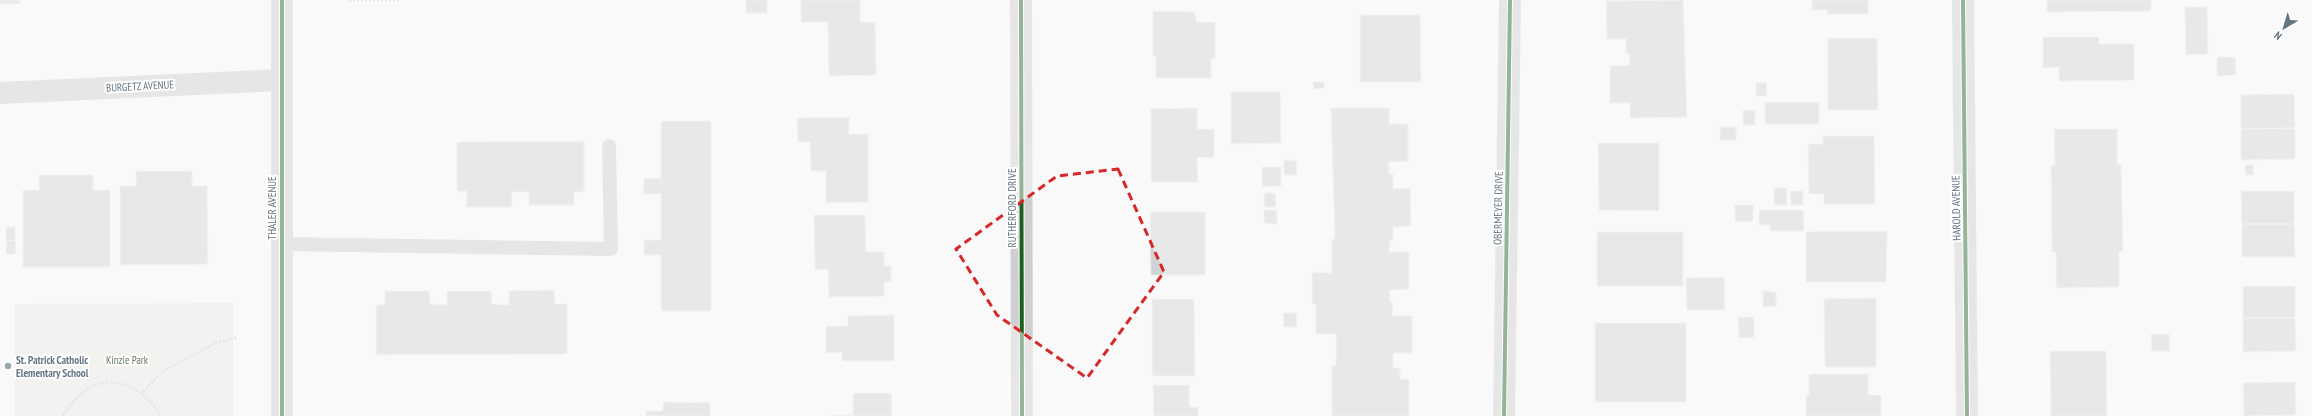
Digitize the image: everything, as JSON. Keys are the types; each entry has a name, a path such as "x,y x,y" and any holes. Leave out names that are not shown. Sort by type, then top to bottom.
{"street":[{"name":"THALER AVENUE","path":"282,0 282,416"},
{"name":"RUTHERFORD DRIVE","path":"1021,0 1022,416"},
{"name":"OBERMEYER DRIVE","path":"1504,416 1510,0"},
{"name":"HAROLD AVENUE","path":"1963,0 1967,416"},
{"name":"BURGETZ AVENUE","path":"0,93 281,80"}],"lane":[{"path":"282,244 611,249 609,146"}],"path":[{"path":"350,0 399,0"},
{"path":"143,392 162,372 215,343 238,337"},
{"path":"63,416 81,393 95,385 111,382 128,384 143,392 161,416"}],"highlighted area":[{"path":"1118,169 1164,272 1087,378 997,315 956,249 1057,176"}],"green space":[{"name":"Kinzie Park","path":"233,303 233,416 15,416 15,304"}],"building":[{"path":"0,0 20,0 20,4 0,4"},
{"path":"746,0 767,0 767,13 746,13"},
{"path":"801,0 860,0 860,22 875,22 876,75 829,76 828,22 801,22"},
{"path":"1683,0 1687,117 1630,118 1630,103 1610,103 1610,66 1630,65 1629,53 1626,53 1626,39 1607,39 1606,1"},
{"path":"1812,0 1868,0 1868,14 1827,14 1827,10 1812,10"},
{"path":"2047,0 2151,0 2151,11 2047,12"},
{"path":"2185,7 2207,7 2208,54 2186,55"},
{"path":"1153,11 1194,12 1197,22 1215,22 1215,58 1211,58 1211,78 1156,78 1156,56 1153,56"},
{"path":"1360,15 1420,15 1421,82 1360,82"},
{"path":"2043,37 2099,37 2099,44 2134,44 2134,80 2059,81 2059,67 2043,68"},
{"path":"1828,38 1877,38 1878,110 1828,110"},
{"path":"2217,57 2235,57 2236,75 2217,76"},
{"path":"1313,82 1324,82 1324,88 1313,89"},
{"path":"1756,83 1766,83 1767,96 1756,96"},
{"path":"1231,92 1280,92 1281,143 1231,144"},
{"path":"2294,94 2295,128 2241,129 2241,95"},
{"path":"1765,102 1819,102 1819,124 1765,124"},
{"path":"1197,108 1197,129 1214,129 1214,158 1197,157 1198,182 1151,182 1151,109"},
{"path":"1331,108 1389,108 1389,124 1408,124 1408,161 1389,162 1389,174 1393,174 1393,189 1410,188 1411,226 1393,227 1393,241 1390,240 1389,252 1409,252 1409,289 1390,290 1390,303 1393,302 1392,316 1412,316 1412,353 1393,353 1393,368 1400,368 1400,379 1409,379 1409,416 1332,416 1332,366 1336,366 1336,334 1316,334 1316,304 1312,304 1312,272 1332,273 1332,239 1335,239"},
{"path":"1743,110 1755,110 1755,125 1743,125"},
{"path":"849,117 849,134 868,134 868,202 826,203 826,171 811,171 810,142 798,142 797,118"},
{"path":"661,121 711,121 711,311 661,311 661,255 644,255 644,240 661,240 661,194 643,194 644,179 661,178"},
{"path":"1720,127 1736,127 1736,140 1720,140"},
{"path":"2295,128 2295,159 2241,160 2241,129"},
{"path":"2054,129 2117,129 2117,165 2121,164 2123,251 2119,251 2119,287 2056,288 2056,252 2052,252 2051,165 2055,165"},
{"path":"1823,136 1874,136 1875,204 1824,204 1824,194 1809,194 1808,144 1823,144"},
{"path":"584,141 584,192 574,192 574,205 529,205 529,192 512,192 512,207 466,207 467,191 457,192 457,142"},
{"path":"1598,143 1659,143 1659,211 1599,210"},
{"path":"1284,160 1296,161 1297,175 1284,175"},
{"path":"2245,165 2253,165 2253,175 2246,175"},
{"path":"1262,167 1281,167 1281,186 1262,187"},
{"path":"136,171 192,171 192,186 207,186 208,264 120,265 120,186 136,186"},
{"path":"39,175 93,175 93,190 110,190 110,267 23,267 23,190 39,190"},
{"path":"1774,188 1787,188 1787,205 1774,205"},
{"path":"1790,191 1803,191 1803,205 1791,205"},
{"path":"2241,191 2294,191 2294,224 2242,224"},
{"path":"1264,193 1275,193 1276,207 1264,207"},
{"path":"1735,205 1753,205 1753,221 1735,222"},
{"path":"1264,210 1277,210 1277,224 1264,223"},
{"path":"1759,210 1803,210 1804,231 1770,231 1770,225 1759,225"},
{"path":"1150,212 1205,212 1205,275 1151,275"},
{"path":"814,215 865,215 866,252 884,252 884,266 891,266 891,282 884,282 884,296 829,297 828,269 815,270"},
{"path":"2242,224 2294,224 2295,257 2242,257"},
{"path":"6,227 15,227 15,241 6,241"},
{"path":"1887,231 1886,282 1806,282 1806,232"},
{"path":"1597,232 1683,232 1683,286 1597,286"},
{"path":"15,240 16,254 6,254 6,241"},
{"path":"1724,277 1725,310 1687,310 1686,278"},
{"path":"2243,286 2295,286 2295,318 2243,318"},
{"path":"554,290 555,304 567,304 567,354 376,355 376,305 385,305 385,291 429,291 430,304 447,305 447,291 491,291 492,304 509,305 509,291"},
{"path":"1763,291 1776,292 1776,306 1763,307"},
{"path":"1876,298 1876,367 1825,367 1824,299"},
{"path":"1152,299 1194,299 1195,376 1152,376"},
{"path":"1283,313 1296,313 1297,327 1284,327"},
{"path":"894,315 894,361 842,361 842,352 826,353 826,326 848,326 848,316"},
{"path":"1738,317 1754,317 1754,337 1739,338"},
{"path":"2243,318 2295,318 2296,351 2243,352"},
{"path":"1595,323 1686,323 1686,402 1595,402"},
{"path":"2151,334 2169,334 2170,351 2152,351"},
{"path":"2050,351 2106,351 2107,416 2051,416"},
{"path":"1809,374 1868,374 1868,395 1881,395 1881,416 1806,416 1806,395 1809,395"},
{"path":"2295,382 2296,415 2244,416 2243,383"},
{"path":"1153,385 1189,385 1189,407 1198,407 1198,416 1154,416"},
{"path":"853,393 891,393 892,416 830,416 853,415"},
{"path":"663,402 710,403 710,416 646,416 646,411 663,411"}],"cycle path":[{"path":"282,0 282,416"},
{"path":"1021,0 1022,416"},
{"path":"1504,416 1510,0"},
{"path":"1963,0 1967,416"}],"place":[{"name":"St. Patrick Catholic Elementary School","path":"8,366"}]}
